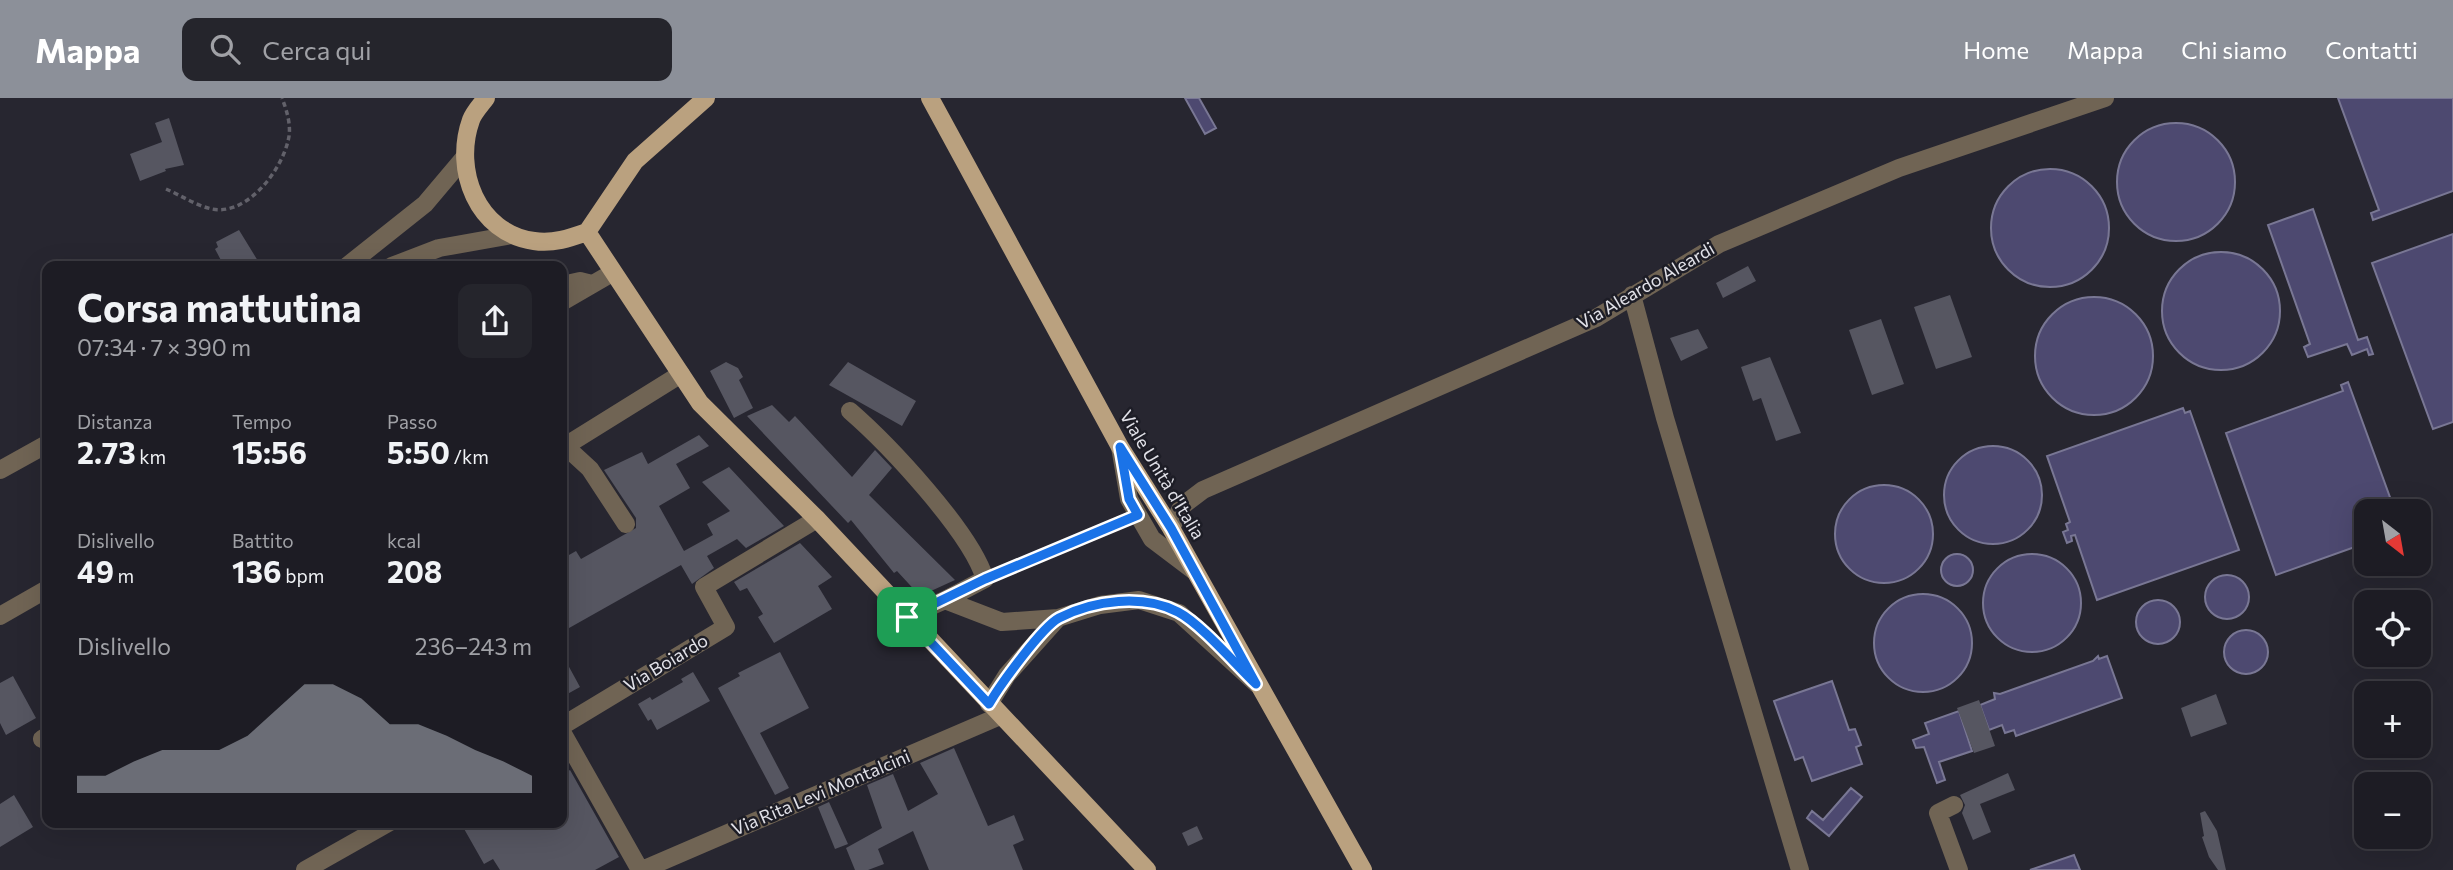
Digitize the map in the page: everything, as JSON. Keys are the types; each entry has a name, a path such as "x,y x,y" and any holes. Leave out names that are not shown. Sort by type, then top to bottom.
{"main road":[{"path":"486,98 471,118 463,159 469,186 483,213 512,235 534,241 560,241 587,232 635,162 706,98"},
{"name":"Viale Unità d'Italia","path":"930,98 1120,447 1171,528 1256,684 1363,870"},
{"path":"587,232 700,403 817,519 1145,870"}],"street":[{"name":"Via Aleardo Aleardi","path":"1171,528 1182,506 1203,490 1596,318 1719,244 1899,168 2105,98"},
{"path":"353,261 425,204 463,159"},
{"path":"404,261 439,248 512,235"},
{"path":"567,299 612,273"},
{"path":"567,284 580,281 593,284"},
{"path":"1632,295 1669,431 1800,870"},
{"path":"567,445 681,374"},
{"path":"850,411 885,441 932,499 981,565 985,579 907,617"},
{"path":"0,470 42,447"},
{"path":"1120,447 1129,499 1152,539 1194,570"},
{"path":"567,450 590,469 626,524"},
{"name":"Via Boiardo","path":"567,723 726,627 704,587 817,519"},
{"path":"0,616 42,592"},
{"path":"945,600 1002,622 1058,618 1100,605 1139,600 1179,613 1256,684"},
{"path":"994,710 1007,675 1058,618"},
{"name":"Via Rita Levi Montalcini","path":"567,741 641,870 994,710"},
{"path":"1954,805 1938,813 1959,870"},
{"path":"305,870 379,828"}],"path":[{"path":"166,189 213,209 249,200 267,182 289,141 289,125 282,98"},
{"path":"985,579 1138,515"}],"shaded area":[{"path":"1185,98 1199,98 1216,128 1205,134"},
{"path":"2338,98 2453,98 2453,191 2373,220 2371,213 2379,210"},
{"path":"2176,123 2199,128 2218,140 2230,159 2235,182 2230,205 2218,224 2199,236 2176,241 2153,236 2134,224 2122,205 2117,182 2122,159 2134,140 2153,128"},
{"path":"2050,169 2073,174 2092,186 2104,205 2109,228 2104,251 2092,270 2073,282 2050,287 2027,282 2008,270 1996,251 1991,228 1996,205 2008,186 2027,174"},
{"path":"2313,209 2358,340 2367,337 2373,354 2369,355 2367,349 2352,355 2347,344 2308,357 2304,347 2310,344 2268,225"},
{"path":"2453,234 2453,422 2433,429 2372,263"},
{"path":"2221,252 2244,257 2263,269 2275,288 2280,311 2275,334 2263,353 2244,365 2221,370 2198,365 2179,353 2167,334 2162,311 2167,288 2179,269 2198,257"},
{"path":"2094,297 2127,307 2143,323 2153,356 2143,389 2127,405 2094,415 2061,405 2045,389 2035,356 2045,323 2061,307"},
{"path":"2348,382 2391,499 2354,499 2354,547 2276,575 2226,433 2343,391 2341,385"},
{"path":"2183,408 2185,413 2190,411 2239,550 2097,600 2075,535 2071,536 2072,541 2067,543 2063,532 2068,530 2066,524 2070,522 2047,456"},
{"path":"1993,446 2012,450 2028,460 2038,476 2042,495 2038,514 2028,530 2012,540 1993,544 1974,540 1958,530 1948,514 1944,495 1948,476 1958,460 1974,450"},
{"path":"1884,485 1911,493 1925,507 1933,534 1925,561 1911,575 1884,583 1857,575 1843,561 1835,534 1843,507 1857,493"},
{"path":"1957,554 1968,559 1973,570 1968,581 1957,586 1946,581 1941,570 1946,559"},
{"path":"2032,554 2051,558 2067,568 2077,584 2081,603 2077,622 2067,638 2051,648 2032,652 2013,648 1997,638 1987,622 1983,603 1987,584 1997,568 2013,558"},
{"path":"2227,575 2243,581 2249,597 2243,613 2227,619 2211,613 2205,597 2211,581"},
{"path":"1923,594 1942,598 1958,608 1968,624 1972,643 1968,662 1958,678 1942,688 1923,692 1904,688 1888,678 1878,662 1874,643 1878,624 1888,608 1904,598"},
{"path":"2158,600 2174,606 2180,622 2174,638 2158,644 2142,638 2136,622 2142,606"},
{"path":"2246,630 2262,636 2268,652 2262,668 2246,674 2230,668 2224,652 2230,636"},
{"path":"2098,656 2099,659 2107,656 2122,698 2016,736 2014,730 2005,733 2002,725 1989,730 1980,705 1995,699 1994,693 2000,694 2093,661"},
{"path":"1832,681 1849,730 1855,729 1861,745 1856,747 1862,764 1812,781 1803,757 1795,760 1774,701"},
{"path":"1959,711 1972,751 1939,762 1945,780 1937,783 1924,747 1916,748 1913,740 1929,734 1925,723"},
{"path":"1851,788 1862,797 1829,836 1807,818 1812,811 1823,820"},
{"path":"2074,855 2080,870 2030,870"}],"building":[{"path":"169,118 184,165 165,169 166,171 140,181 130,154 162,142 155,123"},
{"path":"239,230 258,261 221,261 215,249 218,247 216,242"},
{"path":"1748,266 1756,281 1723,298 1716,283"},
{"path":"1950,295 1972,357 1936,369 1914,307"},
{"path":"1881,319 1904,384 1872,395 1849,330"},
{"path":"1698,329 1708,348 1681,361 1670,338"},
{"path":"1770,357 1801,433 1776,441 1761,398 1753,401 1741,367"},
{"path":"726,362 738,368 743,377 739,380 753,408 734,418 710,371"},
{"path":"848,362 916,401 902,426 829,385"},
{"path":"772,405 789,422 795,416 852,477 875,450 892,468 869,495 955,580 920,596 897,571 894,573 851,520 848,523 747,416"},
{"path":"699,435 709,446 676,464 690,488 659,506 684,551 713,535 707,524 730,511 702,482 729,467 784,526 746,548 737,539 707,556 714,568 692,584 681,565 567,629 567,556 576,551 581,559 636,528 636,518 604,470 642,452 648,464"},
{"path":"800,543 832,577 818,586 832,609 774,643 758,617 763,614 747,588 740,591 734,582"},
{"path":"780,652 809,708 760,733 789,788 775,795 718,688 740,676 738,673"},
{"path":"567,663 580,687 567,694"},
{"path":"693,672 710,701 657,730 638,704 650,697 652,700 683,682 681,679"},
{"path":"13,676 36,718 6,735 0,723 0,683"},
{"path":"2216,694 2227,724 2191,737 2181,708"},
{"path":"1979,700 1995,746 1974,753 1957,708"},
{"path":"954,748 988,826 1014,815 1024,840 1013,845 1023,870 929,870 913,831 878,849 884,864 868,870 855,870 846,848 882,828 867,785 893,774 908,811 938,794 920,763"},
{"path":"570,770 619,857 595,870 500,870 493,859 484,864 464,828 567,828 567,772"},
{"path":"2008,773 2015,790 1980,804 1991,832 1973,840 1962,813 1965,805 1960,795"},
{"path":"14,795 33,827 0,847 0,804"},
{"path":"829,802 848,844 835,849 818,807"},
{"path":"2205,811 2217,831 2226,870 2218,870 2209,857 2202,837 2200,813"},
{"path":"1197,826 1203,839 1188,846 1182,833"}],"route":[{"path":"1120,447 1171,528 1256,684 1179,613 1139,600 1100,605 1058,618 1007,675 989,704 907,617 985,579 1138,515 1129,499 1120,447"}]}
